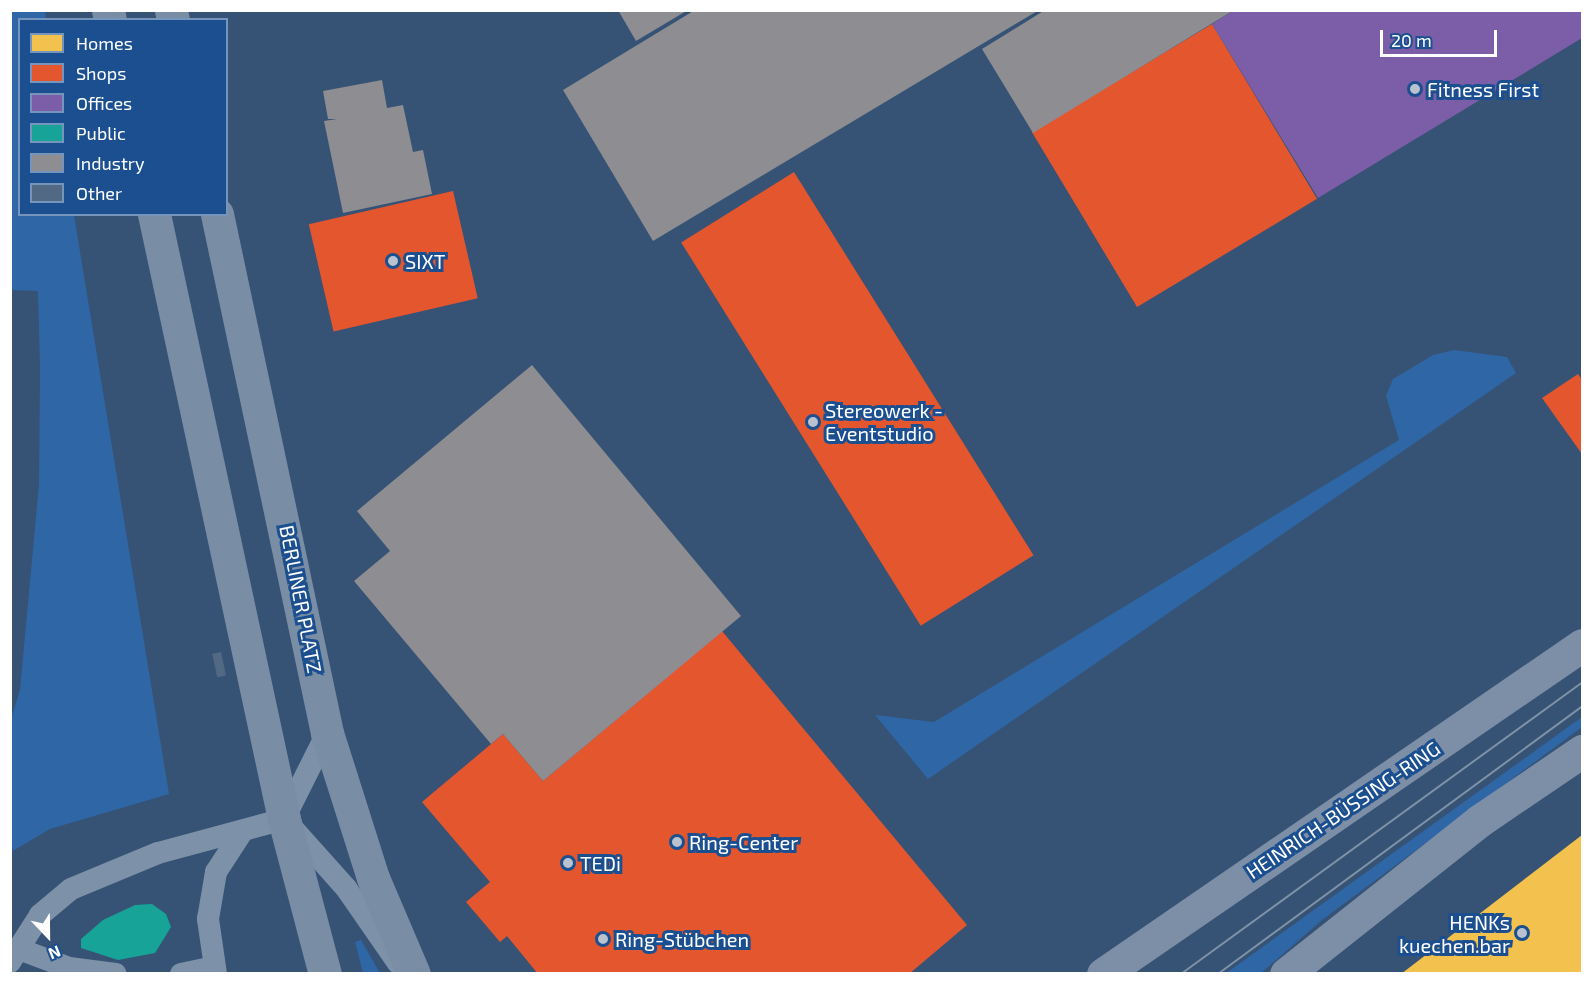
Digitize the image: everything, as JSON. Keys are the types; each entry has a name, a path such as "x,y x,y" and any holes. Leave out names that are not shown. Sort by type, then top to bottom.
{"main road":[{"path":"154,216 284,819 325,974"},
{"name":"BERLINER PLATZ","path":"217,216 327,733 373,878 414,974"},
{"name":"HEINRICH-BÜSSING-RING","path":"1103,974 1582,645"},
{"path":"1286,974 1479,821 1582,751"}],"lane":[{"path":"116,974 69,968 15,955 40,915 71,889 158,853 284,819 327,733"},
{"path":"284,819 346,888 405,974"},
{"path":"181,974 215,970 208,919 216,872 242,832"}],"shaded area":[{"path":"45,10 46,18 18,18 18,216 74,216 169,794 50,829 11,852 11,719 20,690 39,484 40,369 38,291 11,290 10,11"},
{"path":"1454,350 1507,357 1516,373 928,779 875,715 934,722 1399,440 1386,396 1393,379 1433,355"},
{"path":"1582,717 1582,727 1322,920 1261,973 1225,974"},
{"path":"361,940 380,973 363,973 355,942"}],"building: Homes":[{"path":"1582,835 1582,974 1401,974"}],"building: Shops":[{"path":"1212,24 1317,199 1137,307 1032,132"},
{"path":"794,172 1034,555 921,626 681,242"},
{"name":"SIXT","path":"453,191 478,298 334,331 309,224"},
{"path":"1578,374 1582,380 1582,454 1542,398"},
{"name":"Ring-Center","path":"722,631 967,925 909,974 538,974 507,936 500,942 466,902 490,882 422,802 503,734 543,781"}],"building: Offices":[{"path":"1234,10 1582,10 1582,38 1318,198 1212,24"}],"building: Public":[{"path":"152,904 166,914 171,927 155,953 118,960 81,948 81,939 103,920 135,905"}],"building: Industry":[{"path":"618,10 688,10 636,41"},
{"path":"695,10 1039,10 653,241 563,90"},
{"path":"1045,10 1234,10 1033,133 982,49"},
{"path":"382,80 387,108 403,105 413,152 423,150 432,194 343,213 324,121 337,119 328,119 323,91"},
{"path":"532,365 741,616 543,781 503,734 491,744 354,581 390,551 357,511"}],"building: Other":[{"path":"221,652 226,675 217,677 212,654"}],"tram line":[{"path":"1181,974 1582,683"},
{"path":"1218,974 1582,707"}],"place":[{"name":"Fitness First","path":"1415,89"},
{"name":"SIXT","path":"393,261"},
{"name":"Stereowerk - Eventstudio","path":"813,422"},
{"name":"Ring-Center","path":"677,842"},
{"name":"TEDi","path":"568,863"},
{"name":"HENKs kuechen.bar","path":"1522,933"},
{"name":"Ring-Stübchen","path":"603,939"}]}
